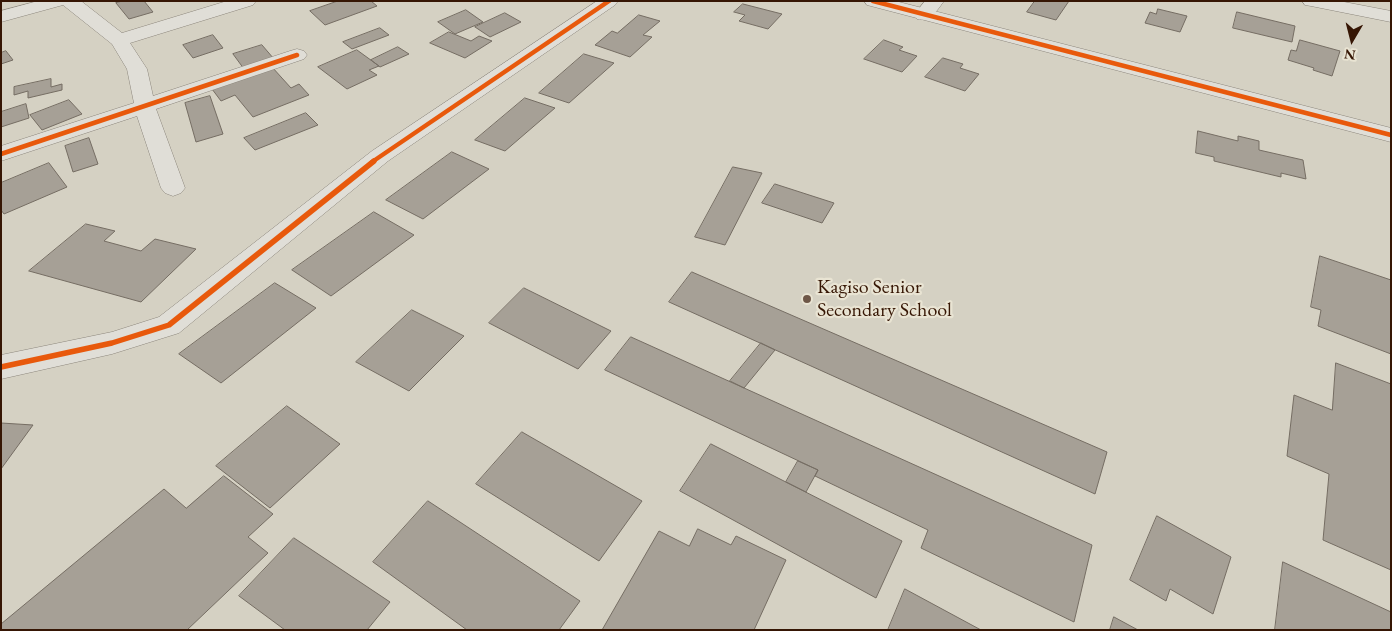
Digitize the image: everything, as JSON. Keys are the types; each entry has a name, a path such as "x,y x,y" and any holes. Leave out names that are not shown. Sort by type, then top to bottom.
{"street":[{"path":"1,17 59,1"},
{"path":"70,1 120,40 137,69 145,106 173,188"},
{"path":"120,40 247,1"},
{"path":"1,367 112,343 168,325 380,156 609,1"},
{"path":"873,1 929,8 1391,135"},
{"path":"1311,1 1391,17"},
{"path":"1,154 297,55"}],"building":[{"path":"144,1 153,12 129,19 116,3"},
{"path":"338,1 371,1 377,6 325,25 310,11"},
{"path":"1035,1 1069,1 1056,20 1027,12"},
{"path":"743,4 782,14 768,29 739,21 745,15 734,12"},
{"path":"1158,9 1187,16 1180,32 1145,23 1150,12 1156,14"},
{"path":"466,10 483,22 455,34 438,22"},
{"path":"1237,12 1295,26 1292,42 1233,28"},
{"path":"505,13 521,22 490,37 475,27"},
{"path":"639,15 660,21 643,35 652,37 630,57 595,45 612,31 617,33"},
{"path":"380,28 389,35 352,49 343,42"},
{"path":"449,32 471,41 479,36 492,41 465,58 430,43"},
{"path":"213,35 223,48 193,58 183,45"},
{"path":"884,40 903,47 899,50 917,56 902,72 864,59"},
{"path":"1300,40 1340,51 1332,76 1288,60 1291,50 1296,51"},
{"path":"262,45 274,59 244,69 233,54"},
{"path":"398,47 409,54 380,67 371,60"},
{"path":"357,50 379,66 369,70 377,75 347,89 318,67"},
{"path":"6,51 13,60 1,64 1,53"},
{"path":"584,54 614,63 569,103 539,93"},
{"path":"943,58 963,64 960,68 979,74 965,91 925,77"},
{"path":"272,67 291,88 299,84 309,95 253,117 235,95 221,101 212,89"},
{"path":"51,79 51,87 62,84 62,90 28,98 28,91 14,95 14,87"},
{"path":"210,96 223,134 196,142 185,103"},
{"path":"525,98 555,108 505,151 475,140"},
{"path":"69,100 82,114 42,130 30,115"},
{"path":"26,104 29,118 1,127 1,112"},
{"path":"306,113 318,125 255,150 244,138"},
{"path":"1198,131 1238,141 1238,136 1259,141 1259,150 1303,160 1306,179 1281,173 1281,177 1214,161 1214,157 1196,153"},
{"path":"89,138 98,164 73,172 65,146"},
{"path":"452,152 489,169 423,219 386,200"},
{"path":"49,163 67,187 4,214 1,210 1,183"},
{"path":"733,167 762,173 725,245 695,237"},
{"path":"775,184 834,203 822,223 762,203"},
{"path":"374,212 414,235 331,296 292,270"},
{"path":"86,224 115,231 104,241 141,251 155,239 196,249 141,302 29,271"},
{"path":"1320,256 1391,280 1391,354 1318,326 1321,310 1311,307"},
{"path":"692,272 1107,452 1095,494 669,302"},
{"path":"275,283 316,308 221,383 179,354"},
{"path":"524,288 611,331 578,369 489,323"},
{"path":"412,310 464,336 409,391 356,362"},
{"path":"631,337 1092,545 1074,622 921,548 928,530 815,476 818,470 605,370"},
{"path":"761,343 775,350 744,388 730,381"},
{"path":"1336,363 1391,384 1391,570 1323,540 1329,474 1287,456 1294,395 1332,410"},
{"path":"287,406 340,444 270,508 216,466"},
{"path":"1,423 33,425 1,469"},
{"path":"522,432 642,501 599,561 476,484"},
{"path":"711,444 902,541 876,598 680,491"},
{"path":"798,461 818,470 806,492 786,482"},
{"path":"224,476 273,514 248,537 268,553 187,630 1,630 1,624 164,489 186,508"},
{"path":"428,501 580,601 559,630 467,630 373,562"},
{"path":"1157,516 1231,557 1213,614 1170,589 1166,601 1130,580"},
{"path":"698,529 731,545 736,536 786,560 754,630 602,630 659,531 689,546"},
{"path":"294,538 390,602 367,630 285,630 239,596"},
{"path":"1283,562 1391,612 1391,630 1275,630"},
{"path":"905,589 981,630 888,630"},
{"path":"1114,617 1138,630 1110,630"}],"cycle path":[{"path":"1,367 112,343 169,325 380,156 609,1"},
{"path":"873,1 1391,135"},
{"path":"1,154 297,55"}],"place":[{"name":"Kagiso Senior Secondary School","path":"807,299"}]}
